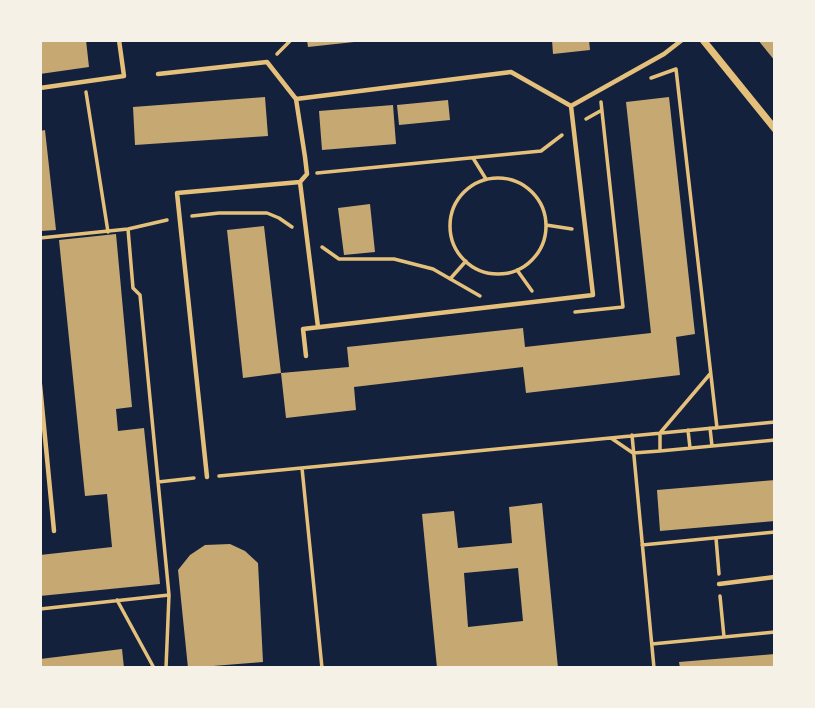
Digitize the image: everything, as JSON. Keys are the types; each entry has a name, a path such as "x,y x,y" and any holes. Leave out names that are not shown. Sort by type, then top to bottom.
{"street":[{"path":"703,40 775,129"}],"lane":[{"path":"40,88 124,76 119,40"},
{"path":"571,106 664,54 682,40"},
{"path":"158,74 267,62 296,99 307,174 300,182 177,193 206,477"},
{"path":"296,99 511,72 571,106"},
{"path":"306,356 303,329 593,295 571,106"},
{"path":"300,182 318,327"},
{"path":"40,385 54,531"},
{"path":"719,584 775,578"}],"path":[{"path":"267,62 291,40"},
{"path":"651,78 676,69 717,428"},
{"path":"40,238 108,232 85,85"},
{"path":"573,312 623,307 601,95"},
{"path":"307,174 541,151 602,110"},
{"path":"473,158 486,179"},
{"path":"500,177 515,180 527,187 544,211 546,225 539,252 529,263 504,274 477,269 466,261 457,250 450,222 461,195 486,179 500,177"},
{"path":"546,225 585,231"},
{"path":"128,229 133,288 140,295 169,595 166,668"},
{"path":"450,279 466,261"},
{"path":"517,270 540,301"},
{"path":"660,451 660,433 710,373"},
{"path":"158,482 775,422"},
{"path":"709,428 712,446"},
{"path":"688,430 690,448"},
{"path":"632,435 654,668"},
{"path":"609,437 634,453 775,440"},
{"path":"302,468 322,668"},
{"path":"642,545 775,532"},
{"path":"40,609 169,595"},
{"path":"117,600 154,668"},
{"path":"652,644 775,632"}],"building":[{"path":"40,40 86,40 89,67 40,74"},
{"path":"307,40 354,40 354,42 308,47"},
{"path":"552,40 589,40 590,50 553,54"},
{"path":"758,40 775,40 775,61"},
{"path":"265,97 268,136 135,145 133,107"},
{"path":"669,97 695,334 676,337 680,375 526,393 523,367 354,387 356,410 286,418 281,373 349,367 347,347 523,328 525,347 651,333 626,102"},
{"path":"448,100 450,120 399,125 397,105"},
{"path":"393,105 396,144 322,150 319,111"},
{"path":"45,130 56,230 41,231 40,131"},
{"path":"370,204 375,252 344,255 338,208"},
{"path":"264,226 281,373 243,378 227,230"},
{"path":"116,234 132,407 116,409 118,431 144,428 160,584 40,596 40,555 112,547 107,494 85,496 59,240"},
{"path":"775,480 775,521 660,531 657,490"},
{"path":"542,503 558,668 437,668 422,514 454,511 458,548 512,543 509,507","holes":["518,568 523,621 468,627 464,573"]},
{"path":"230,544 245,551 258,563 263,662 188,668 178,570 190,555 205,545"},
{"path":"122,649 124,668 40,668 40,659"},
{"path":"775,654 775,668 680,668 679,662"}]}
